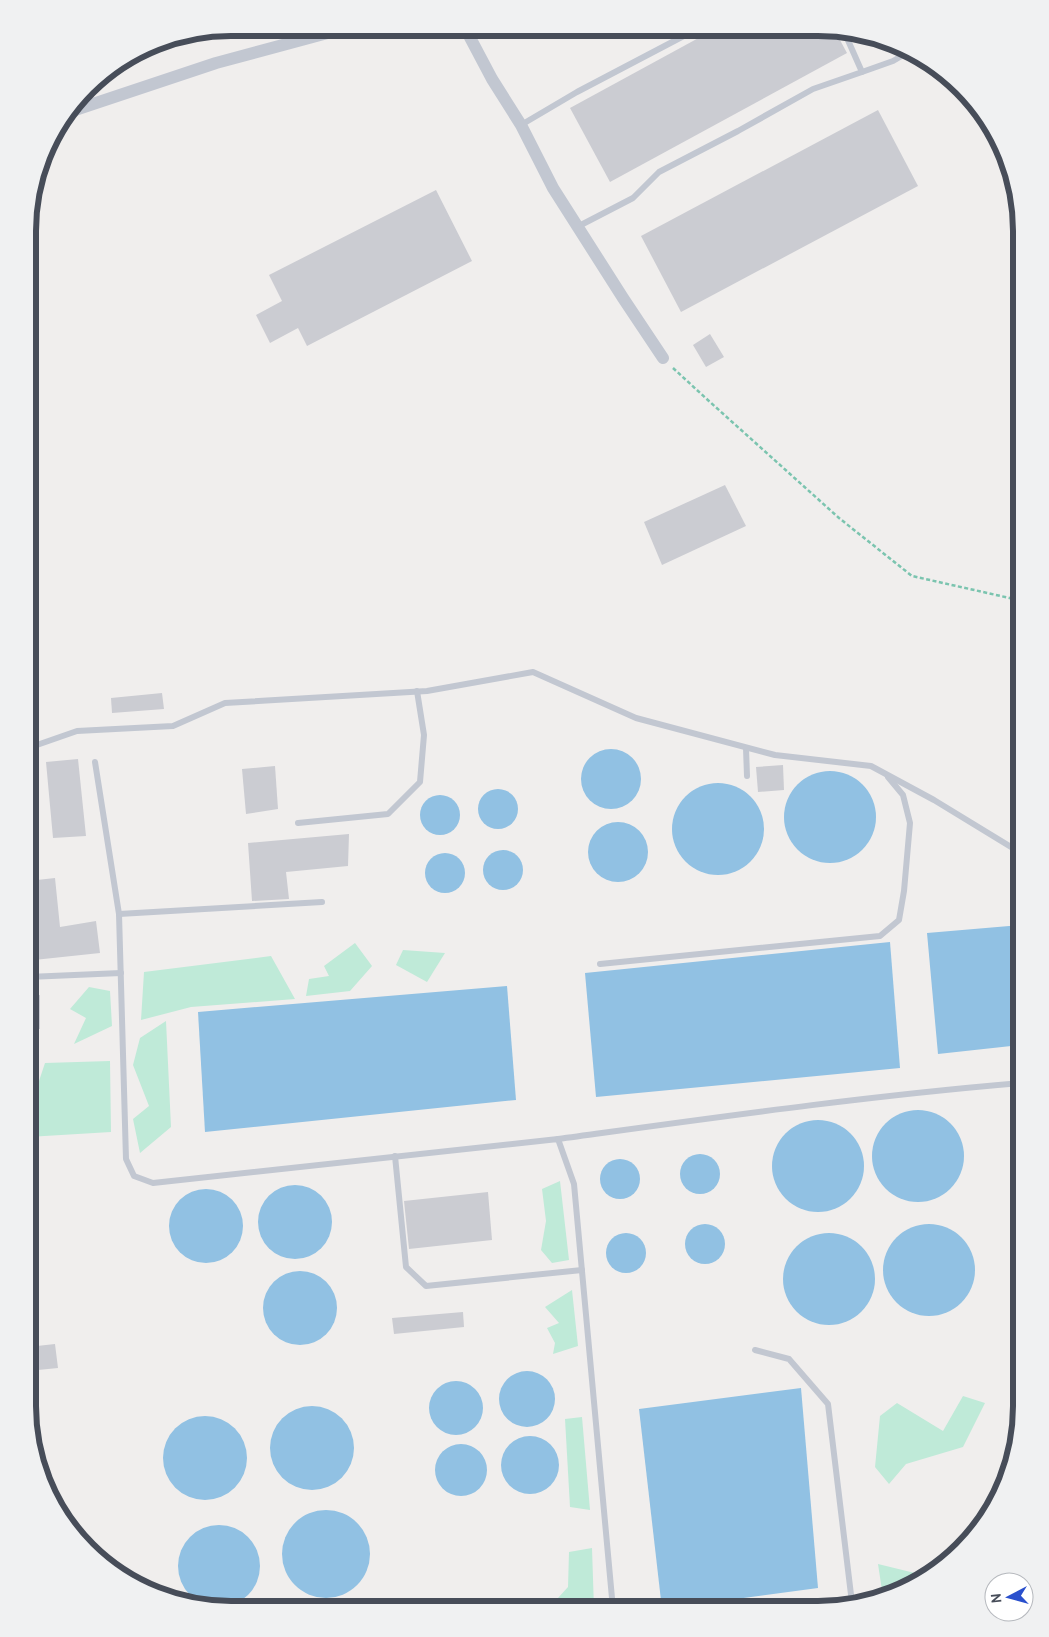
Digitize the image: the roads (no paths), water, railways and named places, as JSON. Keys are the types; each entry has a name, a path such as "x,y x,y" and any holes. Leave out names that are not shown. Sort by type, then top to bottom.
{"street":[{"path":"81,108 216,63 316,36"},
{"path":"469,36 492,79 521,125 553,188 663,358"}],"lane":[{"path":"521,125 577,92 684,36"},
{"path":"847,39 862,72"},
{"path":"578,227 633,198 659,172 813,89 893,61 903,56"},
{"path":"36,745 77,731 173,726 225,703 417,691 533,672 636,718 775,755 871,766 934,800 1013,848"},
{"path":"298,823 388,814 420,782 424,735 417,691"},
{"path":"746,748 748,776"},
{"path":"95,762 119,914 126,1159 134,1176 153,1183 558,1139 733,1115 1013,1084"},
{"path":"600,964 880,936 899,920 904,890 910,823 904,795 886,774"},
{"path":"119,914 322,902"},
{"path":"36,977 121,973"},
{"path":"558,1139 574,1184 611,1601"},
{"path":"395,1156 406,1267 426,1286 582,1270"},
{"path":"755,1350 789,1359 828,1404 851,1598"}],"water":[{"path":"605,749 617,749 633,757 639,767 641,779 639,791 633,801 617,809 605,809 589,801 581,785 581,773 589,757"},
{"path":"830,771 847,775 862,785 872,800 876,817 872,834 862,849 847,859 830,863 813,859 798,849 788,834 784,817 788,800 798,785 813,775"},
{"path":"718,783 735,787 750,797 760,812 764,829 760,846 750,861 735,871 718,875 701,871 686,861 676,846 672,829 676,812 686,797 701,787"},
{"path":"502,789 509,792 515,798 518,809 517,817 509,826 502,829 494,829 487,826 479,817 478,805 481,798 490,790"},
{"path":"444,795 451,798 457,804 460,815 459,823 451,832 444,835 436,835 429,832 421,823 420,811 423,804 432,796"},
{"path":"612,822 624,822 640,830 646,840 648,852 646,864 640,874 624,882 612,882 596,874 588,858 588,846 596,830"},
{"path":"507,850 514,853 520,859 523,870 522,878 514,887 507,890 499,890 492,887 484,878 483,866 486,859 495,851"},
{"path":"449,853 456,856 462,862 465,873 464,881 456,890 449,893 441,893 434,890 426,881 425,869 428,862 437,854"},
{"path":"1013,926 1013,1046 938,1054 927,933"},
{"path":"890,942 900,1068 596,1097 585,973"},
{"path":"507,986 516,1100 205,1132 198,1012"},
{"path":"918,1110 935,1114 950,1124 960,1139 964,1156 960,1173 950,1188 935,1198 918,1202 901,1198 886,1188 876,1173 872,1156 876,1139 886,1124 901,1114"},
{"path":"818,1120 835,1124 850,1134 860,1149 864,1166 860,1183 850,1198 835,1208 818,1212 801,1208 786,1198 776,1183 772,1166 776,1149 786,1134 801,1124"},
{"path":"704,1154 711,1157 717,1163 720,1174 719,1182 711,1191 704,1194 696,1194 689,1191 681,1182 680,1170 683,1163 692,1155"},
{"path":"624,1159 631,1162 637,1168 640,1179 639,1187 631,1196 624,1199 616,1199 609,1196 601,1187 600,1175 603,1168 612,1160"},
{"path":"295,1185 309,1188 321,1196 329,1208 332,1222 329,1236 321,1248 309,1256 295,1259 281,1256 269,1248 261,1236 258,1222 261,1208 269,1196 281,1188"},
{"path":"206,1189 220,1192 232,1200 240,1212 243,1226 240,1240 232,1252 220,1260 206,1263 192,1260 180,1252 172,1240 169,1226 172,1212 180,1200 192,1192"},
{"path":"709,1224 716,1227 722,1233 725,1244 724,1252 716,1261 709,1264 701,1264 694,1261 686,1252 685,1240 688,1233 697,1225"},
{"path":"929,1224 946,1228 961,1238 971,1253 975,1270 971,1287 961,1302 946,1312 929,1316 912,1312 897,1302 887,1287 883,1270 887,1253 897,1238 912,1228"},
{"path":"630,1233 637,1236 643,1242 646,1253 645,1261 637,1270 630,1273 622,1273 615,1270 607,1261 606,1249 609,1242 618,1234"},
{"path":"829,1233 846,1237 861,1247 871,1262 875,1279 871,1296 861,1311 846,1321 829,1325 812,1321 797,1311 787,1296 783,1279 787,1262 797,1247 812,1237"},
{"path":"300,1271 314,1274 326,1282 334,1294 337,1308 334,1322 326,1334 314,1342 300,1345 286,1342 274,1334 266,1322 263,1308 266,1294 274,1282 286,1274"},
{"path":"527,1371 538,1373 547,1379 553,1388 555,1399 553,1410 547,1419 538,1425 527,1427 516,1425 507,1419 501,1410 499,1399 501,1388 507,1379 516,1373"},
{"path":"451,1381 461,1381 471,1385 479,1393 483,1408 479,1423 471,1431 461,1435 451,1435 441,1431 433,1423 429,1413 429,1403 433,1393 441,1385"},
{"path":"801,1388 818,1588 721,1601 661,1601 639,1409"},
{"path":"312,1406 328,1409 342,1418 351,1432 354,1448 351,1464 342,1478 328,1487 312,1490 296,1487 282,1478 273,1464 270,1448 273,1432 282,1418 296,1409"},
{"path":"205,1416 221,1419 235,1428 244,1442 247,1458 244,1474 235,1488 221,1497 205,1500 189,1497 175,1488 166,1474 163,1458 166,1442 175,1428 189,1419"},
{"path":"530,1436 541,1438 554,1449 559,1465 557,1476 546,1489 530,1494 519,1492 506,1481 501,1465 503,1454 514,1441"},
{"path":"461,1444 471,1446 479,1452 485,1460 487,1470 485,1480 479,1488 471,1494 461,1496 451,1494 443,1488 437,1480 435,1470 437,1460 443,1452 451,1446"},
{"path":"326,1510 343,1513 357,1523 367,1537 370,1554 367,1571 357,1585 343,1595 326,1598 309,1595 295,1585 285,1571 282,1554 285,1537 295,1523 309,1513"},
{"path":"219,1525 235,1528 253,1543 260,1566 257,1582 248,1595 240,1601 192,1597 181,1582 178,1566 181,1550 190,1537 203,1528"}]}
